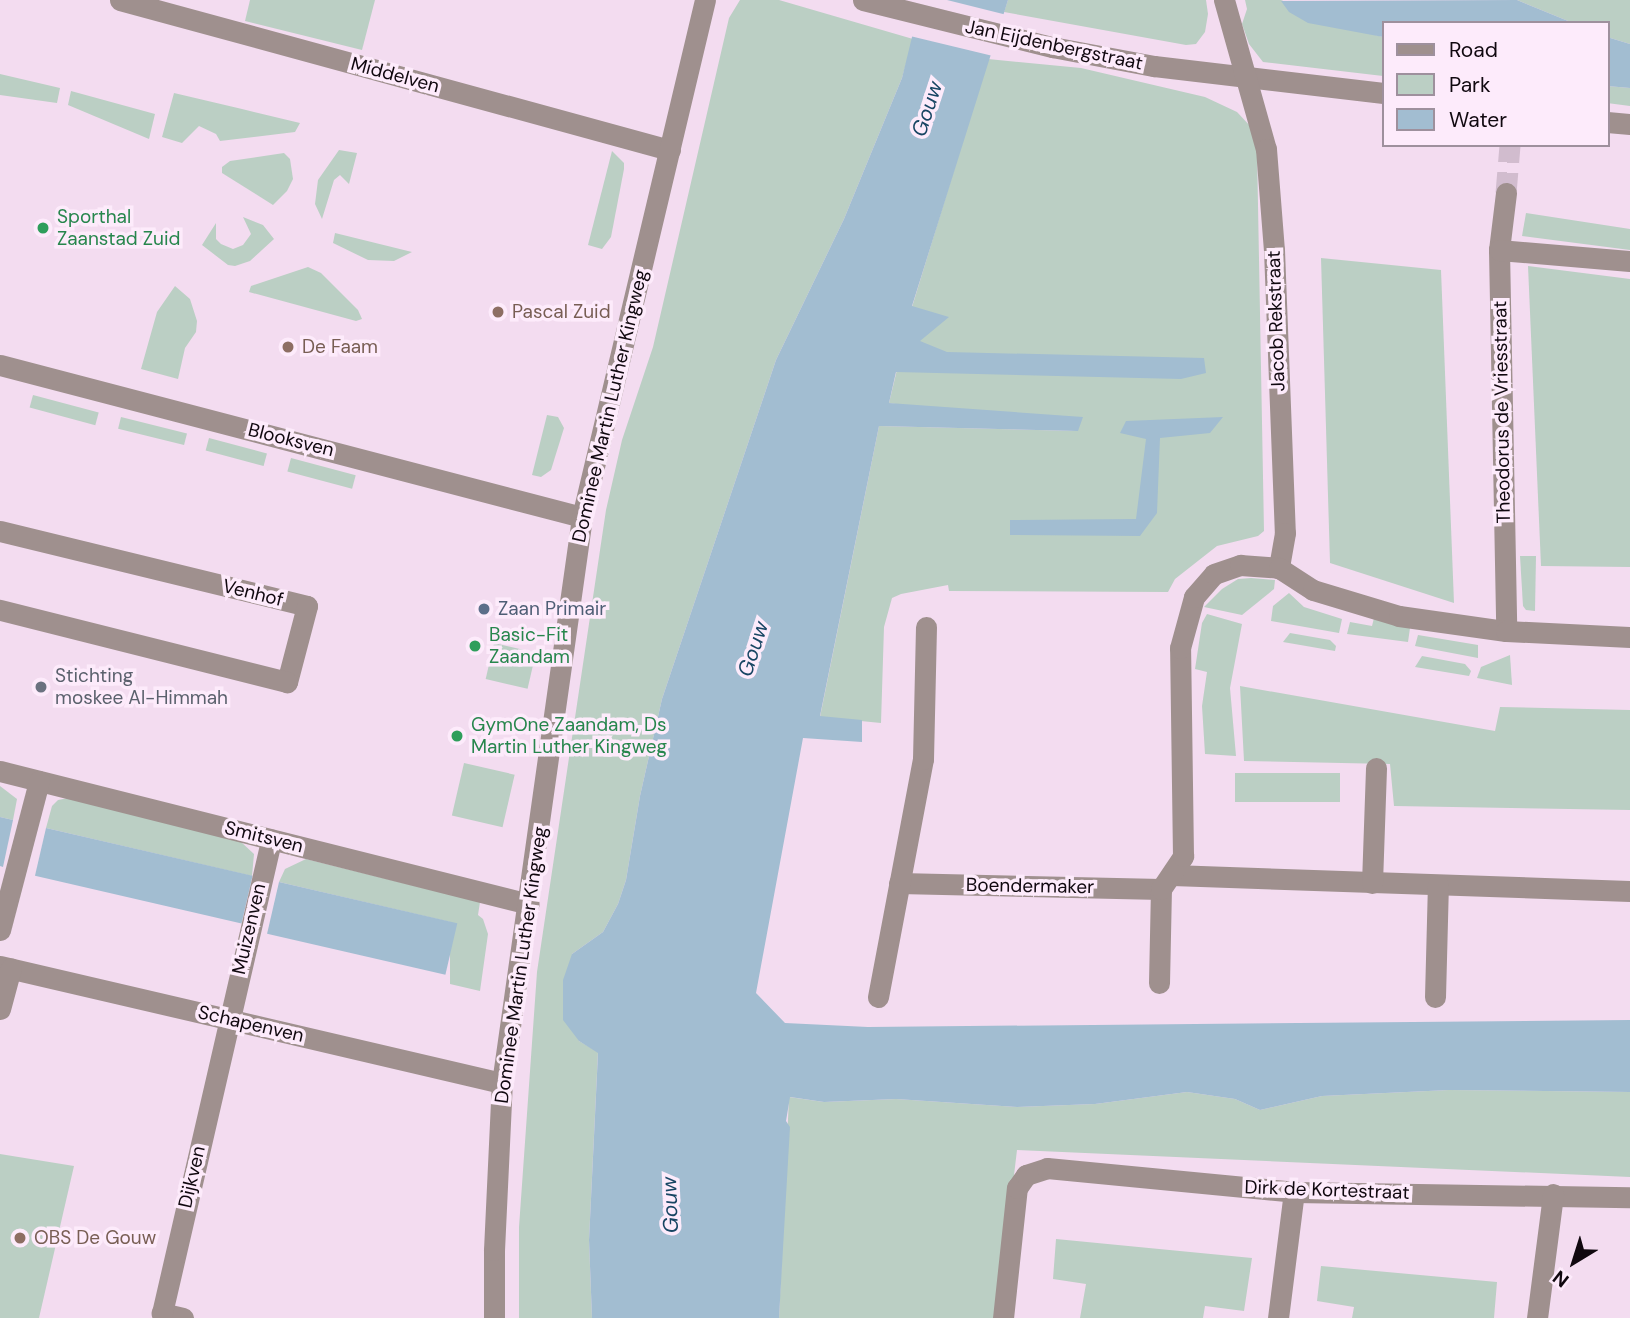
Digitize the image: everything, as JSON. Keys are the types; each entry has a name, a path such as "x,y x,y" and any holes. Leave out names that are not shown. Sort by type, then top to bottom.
{"street":[{"name":"Middelven","path":"120,0 670,150"},
{"name":"Dominee Martin Luther Kingweg","path":"494,1318 502,1083 582,517 705,0"},
{"path":"1224,0 1247,75"},
{"name":"Jan Eijdenbergstraat","path":"871,2 1052,47 1154,66 1382,93"},
{"name":"Jacob Rekstraat","path":"1247,75 1266,149 1274,250 1285,533 1279,568"},
{"path":"1609,122 1630,124"},
{"name":"Theodorus de Vriesstraat","path":"1506,193 1499,250 1506,631"},
{"path":"1499,250 1630,261"},
{"name":"Blooksven","path":"0,365 582,517"},
{"name":"Venhof","path":"0,531 307,606 287,682 0,610"},
{"path":"1159,983 1166,882 1183,856 1184,764 1180,648 1194,597 1213,574 1240,565 1279,568 1313,590 1385,612 1506,631 1630,637"},
{"path":"878,996 923,759 926,627"},
{"path":"1373,883 1376,768"},
{"name":"Smitsven","path":"0,771 529,904"},
{"path":"0,930 39,781"},
{"name":"Muizenven","path":"228,1019 271,839"},
{"name":"Boendermaker","path":"899,883 1373,883 1630,891"},
{"path":"1435,997 1438,885"},
{"path":"0,1009 6,967"},
{"name":"Schapenven","path":"6,967 502,1083"},
{"name":"Dijkven","path":"183,1318 162,1313 228,1019"},
{"name":"Dirk de Kortestraat","path":"1003,1318 1017,1188 1026,1175 1047,1168 1294,1192 1630,1197"},
{"path":"1278,1318 1294,1192"},
{"path":"1537,1318 1553,1194"}],"green space":[{"path":"250,0 375,0 362,50 245,21"},
{"path":"740,0 779,0 913,39 902,78 844,219 776,360 662,699 640,796 626,880 618,904 603,932 572,954 579,1041 598,1052 589,1240 592,1318 519,1318 519,1227 537,972 606,510 622,440 653,347 729,18"},
{"path":"1008,0 1206,0 1208,14 1205,32 1196,44 1186,45 1004,12"},
{"path":"1245,0 1281,0 1348,28 1382,37 1382,76 1263,62 1249,44 1242,24 1247,9"},
{"path":"1517,0 1630,0 1630,44 1609,38 1609,21 1568,21"},
{"path":"988,59 1081,68 1205,97 1237,112 1252,128 1257,150 1264,531 1258,536 1217,546 1175,579 1168,592 949,591 948,585 901,594 892,598 884,627 881,723 820,717 879,426 1078,431 889,403 912,307"},
{"path":"0,74 60,88 57,103 0,95"},
{"path":"1609,86 1630,88 1630,106 1609,103"},
{"path":"71,91 155,114 149,139 68,105"},
{"path":"174,93 300,123 295,132 220,141 216,134 199,126 182,143 162,137"},
{"path":"339,150 357,153 349,184 340,175 334,180 322,219 315,204 318,180"},
{"path":"612,151 624,163 624,169 611,237 602,249 588,245"},
{"path":"284,153 290,159 293,179 287,191 273,205 222,173 222,167 230,161"},
{"path":"1526,213 1630,229 1630,250 1522,236"},
{"path":"243,217 263,225 274,239 250,261 235,266 228,265 202,245 216,223 216,239 221,244 233,249 243,245 251,234"},
{"path":"335,233 412,252 394,261 368,260 333,243"},
{"path":"1321,258 1441,270 1454,603 1330,563"},
{"path":"1528,266 1630,279 1630,567 1541,566"},
{"path":"308,267 321,273 358,310 362,319 356,321 249,292 251,286"},
{"path":"175,286 190,299 197,321 196,332 185,348 178,379 141,369 157,312"},
{"path":"33,395 99,413 95,425 30,408"},
{"path":"547,415 558,417 564,428 551,470 541,477 532,475"},
{"path":"121,417 187,433 184,445 118,429"},
{"path":"209,438 267,454 264,466 206,451"},
{"path":"291,458 356,475 352,489 287,472"},
{"path":"1520,556 1536,556 1535,611 1526,610 1523,606"},
{"path":"1238,579 1275,580 1274,589 1242,615 1204,607 1222,589"},
{"path":"1289,593 1304,607 1342,619 1339,633 1271,621 1273,606"},
{"path":"1207,614 1242,624 1230,688 1236,756 1205,754 1202,706 1207,672 1195,669 1202,623"},
{"path":"1374,618 1410,628 1408,642 1347,634 1350,622 1372,626"},
{"path":"1290,633 1330,640 1336,646 1335,651 1283,642"},
{"path":"1418,635 1478,645 1478,658 1415,646"},
{"path":"494,643 536,653 528,689 486,679"},
{"path":"1510,655 1512,685 1477,678 1481,667"},
{"path":"1422,656 1465,664 1471,671 1469,676 1415,667"},
{"path":"1240,686 1495,731 1500,707 1630,710 1630,810 1394,806 1390,764 1244,761"},
{"path":"464,763 515,775 503,827 452,816"},
{"path":"1235,773 1340,773 1340,802 1235,802"},
{"path":"0,786 17,799 13,820 0,817"},
{"path":"68,798 240,841 254,854 252,876 46,828 52,806 58,800"},
{"path":"306,859 480,902 478,915 483,919 488,934 480,991 450,984 450,922 279,882 285,869"},
{"path":"1449,1090 1630,1092 1630,1177 1017,1150 997,1318 779,1318 789,1097 824,1102 896,1099 1017,1107 1095,1104 1187,1092 1235,1099 1260,1110 1322,1096"},
{"name":"OBS De Gouw","path":"0,1154 74,1166 39,1318 0,1318"},
{"path":"1056,1239 1252,1258 1244,1311 1205,1306 1203,1318 1080,1318 1086,1284 1053,1279"},
{"path":"1321,1266 1497,1282 1494,1318 1352,1318 1354,1307 1317,1301"}],"water":[{"name":"Gouw","path":"921,0 1008,0 912,306 949,317 920,341 947,352 1204,358 1206,373 1181,379 896,372 889,403 1083,417 1078,431 879,426 820,716 862,720 862,742 803,738 756,993 785,1023 868,1027 1630,1020 1630,1092 1449,1090 1322,1096 1260,1110 1235,1099 1187,1092 1095,1104 1017,1107 896,1099 824,1102 790,1097 786,1121 790,1127 779,1318 592,1318 589,1240 598,1053 579,1041 563,1020 563,980 572,954 603,932 618,904 626,880 640,796 662,699 776,360 844,219 902,78"},
{"path":"1517,0 1568,21 1382,21 1382,37 1308,23 1289,12 1281,1"},
{"path":"1609,38 1630,44 1630,88 1609,86"},
{"path":"1223,417 1210,433 1160,438 1157,513 1140,536 1010,535 1010,520 1136,519 1146,439 1120,433 1126,421"},
{"path":"0,817 13,820 3,867 0,866"},
{"path":"46,828 253,876 242,923 35,876"},
{"path":"279,882 457,923 445,975 267,934"}],"pier":[{"path":"918,0 947,0 1007,15 993,56 910,36"}],"tunnel":[{"path":"1506,193 1510,147"}],"place":[{"name":"Sporthal Zaanstad Zuid","path":"43,228"},
{"name":"Pascal Zuid","path":"498,312"},
{"name":"De Faam","path":"288,347"},
{"name":"Zaan Primair","path":"484,609"},
{"name":"Basic-Fit Zaandam","path":"475,646"},
{"name":"Stichting moskee Al-Himmah","path":"41,687"},
{"name":"GymOne Zaandam, Ds Martin Luther Kingweg","path":"457,736"},
{"name":"OBS De Gouw","path":"20,1238"}]}
